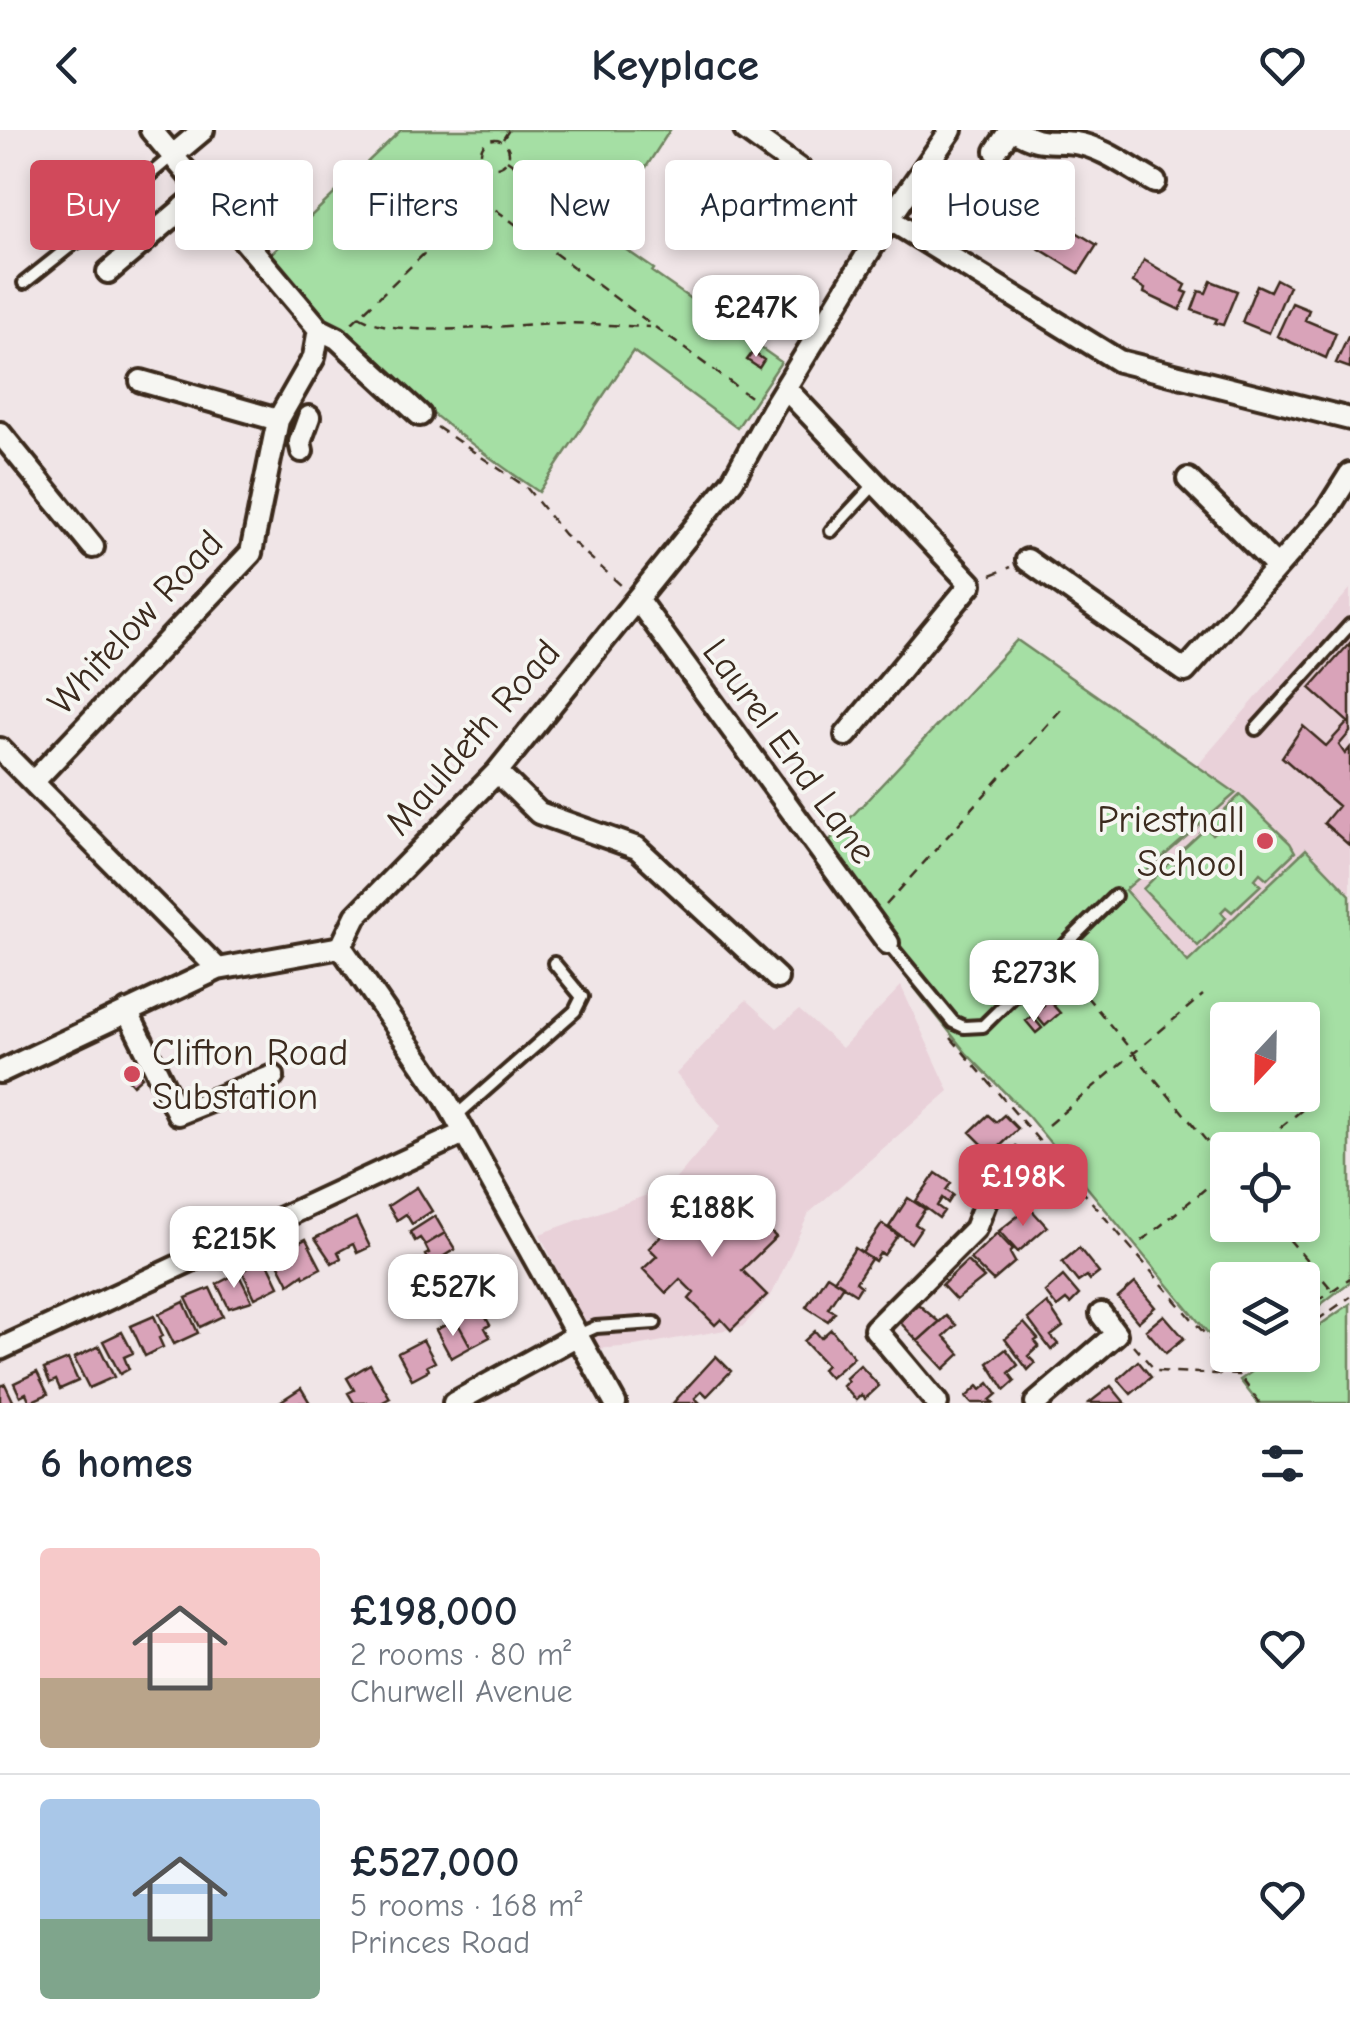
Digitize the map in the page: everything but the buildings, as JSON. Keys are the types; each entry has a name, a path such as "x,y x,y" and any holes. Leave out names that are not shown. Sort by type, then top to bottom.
{"street":[{"path":"151,130 175,160"},
{"path":"172,156 204,130"},
{"path":"745,130 787,160"},
{"name":"Mauldeth Road","path":"892,213 952,130"},
{"path":"996,151 1015,130 1034,141 1074,143 1093,149 1155,182"},
{"path":"108,272 175,215"},
{"path":"892,221 1119,361 1350,419"},
{"path":"253,250 328,334 420,414"},
{"name":"Mauldeth Road","path":"341,947 356,916 498,772 733,480 869,250"},
{"name":"Whitelow Road","path":"34,781 252,553 277,424 328,334"},
{"path":"141,381 304,435"},
{"path":"786,389 971,584 846,734"},
{"path":"0,433 93,547"},
{"path":"1027,560 1185,671 1326,512 1350,474"},
{"path":"1188,479 1277,567"},
{"name":"Laurel End Lane","path":"637,599 888,944"},
{"path":"0,749 218,968"},
{"path":"498,772 539,814 637,848 776,978"},
{"path":"0,1072 218,968 341,947 460,1125 615,1403"},
{"path":"128,1011 178,1114 273,1076"},
{"path":"0,1349 460,1125"},
{"path":"937,1403 874,1330 974,1229 991,1188"},
{"path":"1036,1403 1116,1334 1101,1314"},
{"path":"454,1403 576,1336"}],"lane":[{"path":"24,283 73,244 120,221 146,177 172,156"},
{"path":"831,531 876,484"},
{"path":"1256,729 1350,625"},
{"path":"888,944 953,1022 974,1028 982,1026 1055,959 1116,896"},
{"path":"460,1125 576,1011 582,997 554,963"},
{"path":"576,1336 596,1327 655,1323"}],"path":[{"path":"502,140 509,130"},
{"path":"484,160 480,152 484,143 492,138 502,140 508,147 507,160 500,166 493,165"},
{"path":"507,160 513,164"},
{"path":"328,334 359,316 427,250"},
{"path":"552,250 771,411"},
{"path":"359,316 372,325 404,328 562,323 654,327"},
{"path":"420,414 526,487 564,534 637,599"},
{"path":"971,584 1027,560"},
{"path":"871,922 1065,705"},
{"path":"1055,959 1210,1146"},
{"path":"1048,1125 1204,995"},
{"path":"943,1029 1260,1403"},
{"path":"1274,1132 1300,1112"},
{"path":"1142,1241 1210,1183"},
{"path":"1291,1242 1333,1291"},
{"path":"1320,1300 1350,1278"},
{"path":"1320,1319 1350,1298"},
{"path":"1116,1334 1131,1342 1156,1371 1240,1375 1244,1372"}],"shaded area":[{"name":"Priestnall School","path":"1350,589 1350,1145 1320,1067 1320,1002 1223,1002 1125,890 1235,793 1197,766"},
{"path":"901,986 949,1091 809,1213 772,1294 742,1327 595,1349 540,1234 669,1187 720,1127 676,1074 746,1000 777,1028 799,1010 842,1048"}],"green space":[{"path":"401,130 670,130 645,169 645,160 513,160 513,250 626,250 781,362 737,428 633,351 539,492 430,412 362,354 266,259 275,250 313,250 313,214 333,195 333,250 493,250 493,160 370,160"},
{"path":"1017,640 1236,793 1125,890 1188,962 1306,849 1350,895 1350,1282 1320,1305 1320,1262 1210,1262 1210,1335 1028,1116 967,1054 890,957 901,947 826,844"},
{"path":"1240,795 1295,852 1267,879 1260,873 1255,879 1261,885 1232,912 1226,907 1221,912 1226,918 1198,946 1143,889 1171,861 1177,867 1183,862 1177,855 1206,828 1212,834 1218,829 1212,822"},
{"path":"1350,1304 1350,1403 1258,1403 1240,1380 1252,1372 1320,1372 1320,1325"}],"place":[{"name":"Priestnall School","path":"1265,841"},
{"name":"Clifton Road Substation","path":"132,1074"}]}
